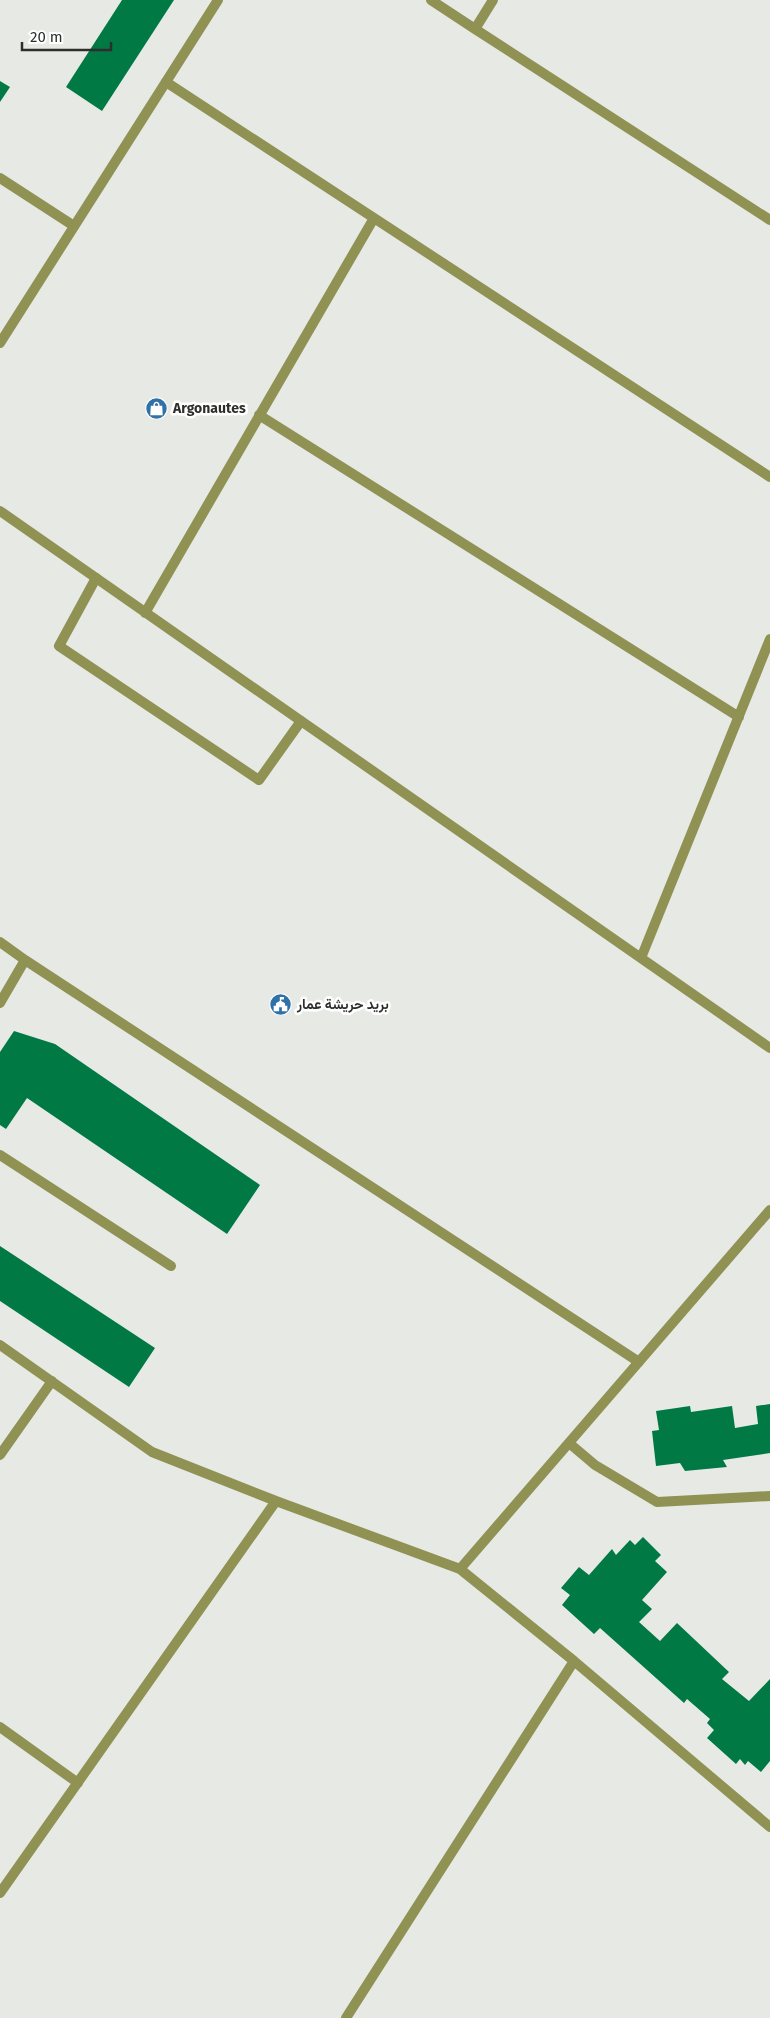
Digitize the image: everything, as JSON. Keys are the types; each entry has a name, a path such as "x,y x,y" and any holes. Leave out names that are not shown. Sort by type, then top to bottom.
{"street":[{"path":"0,344 218,0"},
{"path":"431,0 770,220"},
{"path":"475,29 493,0"},
{"path":"166,82 770,477"},
{"path":"0,178 74,226"},
{"path":"145,613 374,218"},
{"path":"260,415 739,717"},
{"path":"0,511 770,1048"},
{"path":"96,578 59,646 259,780 301,721"},
{"path":"641,958 770,639"},
{"path":"0,942 638,1362"},
{"path":"0,1003 25,960"},
{"path":"0,1155 171,1266"},
{"path":"460,1569 770,1210"},
{"path":"0,1345 152,1452 276,1501 460,1569 770,1827"},
{"path":"0,1455 52,1381"},
{"path":"569,1443 595,1465 656,1502 770,1496"},
{"path":"0,1893 276,1501"},
{"path":"346,2018 574,1662"},
{"path":"0,1728 78,1783"}],"building":[{"path":"122,0 174,0 102,111 66,87"},
{"path":"0,81 10,87 0,102"},
{"path":"14,1031 55,1044 260,1185 227,1234 27,1098 6,1129 0,1125 0,1052"},
{"path":"0,1246 155,1348 129,1387 0,1301"},
{"path":"770,1404 770,1453 723,1460 727,1467 685,1471 680,1463 656,1466 652,1431 659,1430 656,1411 690,1406 691,1412 732,1406 735,1428 758,1424 756,1406"},
{"path":"643,1537 661,1555 655,1561 667,1572 642,1600 652,1609 639,1622 660,1641 677,1623 729,1672 722,1679 749,1701 770,1679 770,1761 761,1772 748,1761 745,1765 740,1759 736,1764 707,1738 714,1730 707,1723 710,1719 687,1699 684,1703 600,1628 594,1634 562,1605 570,1595 561,1588 579,1567 589,1575 612,1549 616,1555 630,1540 635,1545"}],"place":[{"name":"Argonautes","path":"157,408"},
{"name":"بريد حريشة عمار","path":"281,1004"}]}
